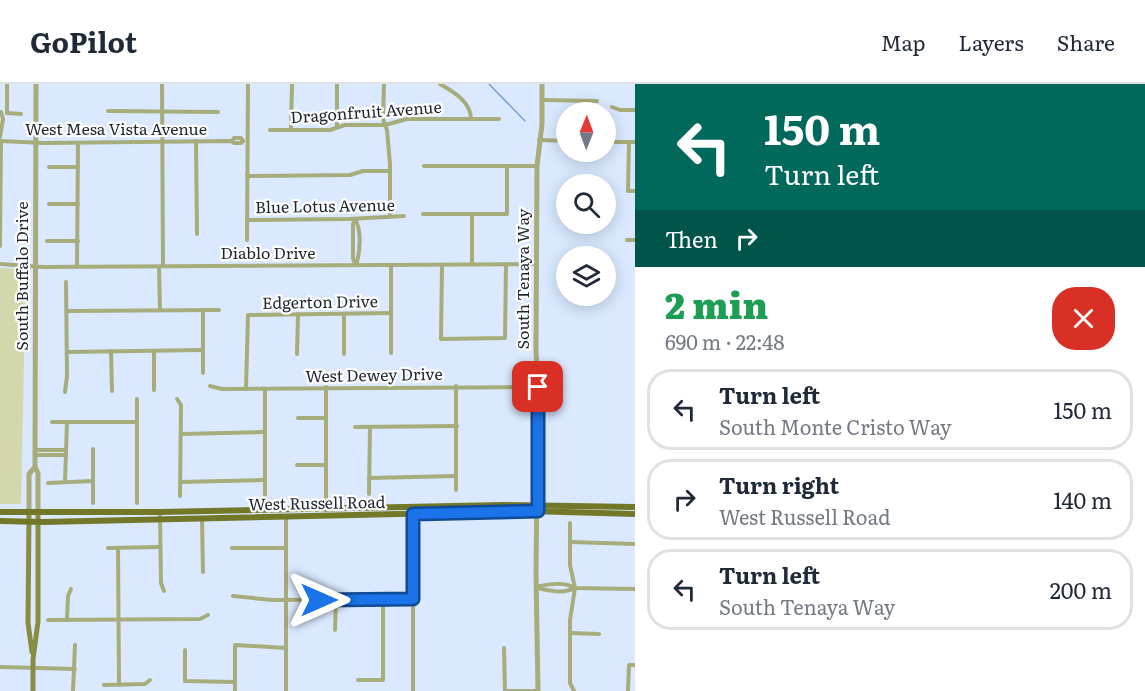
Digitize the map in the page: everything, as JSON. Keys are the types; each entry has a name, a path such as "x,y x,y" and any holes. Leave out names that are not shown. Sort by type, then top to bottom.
{"main road":[{"name":"West Russell Road","path":"0,521 38,522 160,516 635,507"},
{"name":"West Russell Road","path":"538,508 635,514"},
{"name":"West Russell Road","path":"0,512 202,518 286,513"},
{"name":"South Buffalo Drive","path":"28,513 28,623 33,659"},
{"name":"South Buffalo Drive","path":"33,691 33,659 38,622 38,513"}],"street":[{"path":"7,84 7,113"},
{"name":"South Buffalo Drive","path":"36,84 35,467 38,473 38,513"},
{"path":"160,310 162,84"},
{"path":"247,240 245,141 248,84"},
{"path":"291,130 292,84"},
{"path":"337,84 337,127"},
{"path":"384,84 385,125 390,171 390,216"},
{"path":"440,84 466,103 471,110 471,119"},
{"name":"South Tenaya Way","path":"538,691 536,587 538,508 537,166 542,124 542,84"},
{"path":"543,100 597,101"},
{"path":"616,108 635,110"},
{"path":"108,111 218,112"},
{"path":"0,112 21,114"},
{"path":"0,112 3,119 0,140 0,246"},
{"name":"Dragonfruit Avenue","path":"270,130 330,130 345,125 385,125 403,119 499,119"},
{"name":"West Mesa Vista Avenue","path":"0,140 78,143 163,141 232,141 238,143 245,141"},
{"path":"539,140 556,141"},
{"path":"196,141 197,234"},
{"path":"616,142 635,142"},
{"path":"629,142 628,191 635,191"},
{"path":"77,267 78,143"},
{"path":"424,166 537,166"},
{"path":"423,214 507,214 507,166"},
{"path":"49,167 78,167"},
{"path":"247,176 350,175 363,171 390,171"},
{"path":"49,204 78,204"},
{"path":"472,214 472,264"},
{"name":"Blue Lotus Avenue","path":"247,220 404,216"},
{"path":"355,218 353,258 356,265"},
{"path":"627,240 635,240"},
{"path":"47,241 78,241"},
{"name":"Diablo Drive","path":"0,264 77,267 537,264"},
{"path":"442,264 441,339 505,338 506,264"},
{"path":"391,265 391,353"},
{"path":"65,392 66,282"},
{"path":"203,310 203,373"},
{"path":"67,311 219,310"},
{"name":"Edgerton Drive","path":"246,389 248,315 391,313"},
{"path":"297,354 298,314"},
{"path":"344,314 344,354"},
{"path":"67,352 203,350"},
{"path":"111,351 112,392"},
{"path":"153,351 154,390"},
{"name":"West Dewey Drive","path":"210,386 222,389 538,387"},
{"path":"456,386 456,490"},
{"path":"326,387 326,512"},
{"path":"265,389 265,495"},
{"path":"137,399 137,503"},
{"path":"177,399 181,405 180,496"},
{"path":"298,418 326,418"},
{"path":"52,422 137,422"},
{"path":"65,482 67,422"},
{"path":"355,427 457,426"},
{"path":"369,494 370,427"},
{"path":"181,434 265,432"},
{"path":"93,449 93,503"},
{"path":"35,452 66,452"},
{"path":"297,465 326,465"},
{"name":"South Buffalo Drive","path":"28,513 29,474 35,467"},
{"path":"369,478 456,476"},
{"path":"180,482 265,480"},
{"path":"48,483 93,481"},
{"path":"413,511 413,691"},
{"path":"286,513 286,691"},
{"path":"160,516 161,583 164,591"},
{"path":"202,518 203,572"},
{"path":"570,523 570,565 575,588 570,614 570,683 574,691"},
{"path":"570,542 635,544"},
{"path":"108,548 160,547"},
{"path":"118,548 119,685"},
{"path":"232,548 286,548"},
{"path":"536,587 570,585 575,588 635,589"},
{"path":"67,620 68,596 71,589"},
{"path":"232,596 286,600 413,599"},
{"path":"358,680 383,680 383,599"},
{"path":"334,630 336,600"},
{"path":"48,620 200,620 208,615"},
{"path":"570,633 599,634"},
{"path":"73,691 75,645"},
{"path":"235,691 235,645 286,648"},
{"path":"504,648 505,691 538,691"},
{"path":"185,650 185,681 235,682"},
{"path":"628,691 629,665 635,665"},
{"path":"0,668 75,669"},
{"path":"104,685 145,684 150,680"}],"green space":[{"path":"0,268 26,269 21,504 0,504"}],"waterway":[{"path":"489,84 525,121"}],"route":[{"path":"319,600 413,599 413,514 538,511 538,387"}]}
